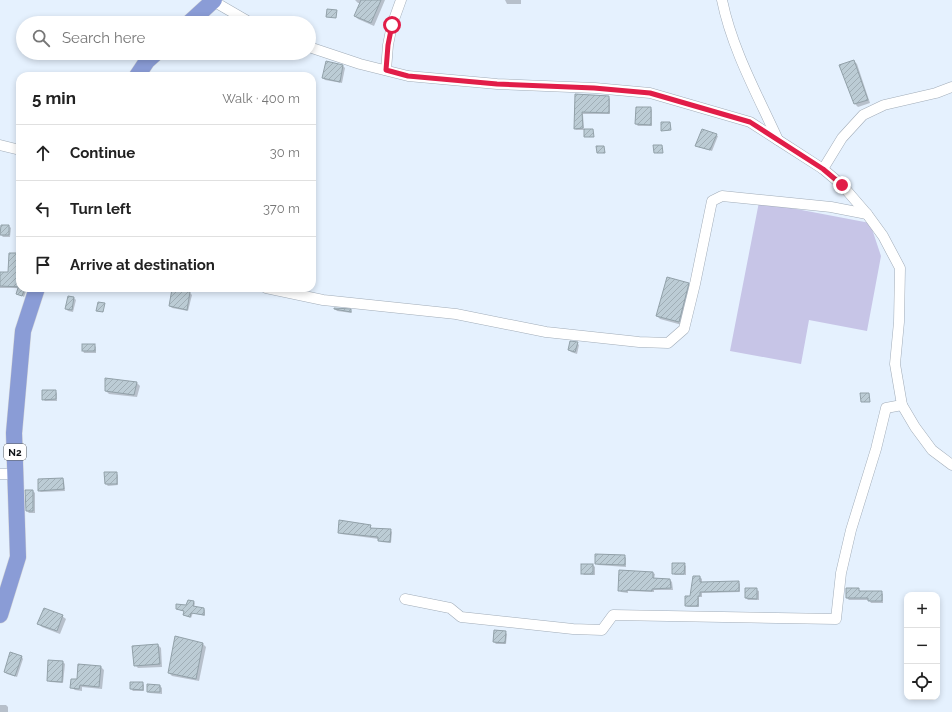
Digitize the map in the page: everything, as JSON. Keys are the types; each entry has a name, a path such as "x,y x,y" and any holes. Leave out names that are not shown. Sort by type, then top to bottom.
{"highway":[{"path":"197,16 214,1"},
{"path":"140,72 148,60"},
{"name":"N2","path":"0,615 18,557 8,474 14,433 23,330 36,292"}],"street":[{"path":"386,70 388,45 392,25 401,0"},
{"path":"722,0 738,54 778,140"},
{"path":"214,1 239,16"},
{"path":"316,49 360,64 408,76 497,84 594,88 650,93 750,122 823,169 842,185 867,214 883,236 900,268 899,322 895,364 902,404 915,427 932,450 952,465"},
{"path":"823,169 842,138 863,116 884,105 936,93 952,87"},
{"path":"0,145 16,149"},
{"path":"285,292 323,300 456,314 546,332 639,342 668,343 684,329 712,201 722,196 832,207 867,214"},
{"path":"405,599 450,608 461,617 573,629 602,630 614,615 836,619 844,559 851,530 876,449 886,408 902,404"}],"shaded area":[{"path":"759,202 870,223 881,256 867,331 809,320 801,364 730,351"}],"building":[{"path":"361,0 381,0 371,23 354,16"},
{"path":"327,9 337,10 336,18 326,17"},
{"path":"854,60 868,100 854,104 839,65"},
{"path":"326,61 343,65 340,82 322,78"},
{"path":"575,94 609,96 609,113 582,112 583,128 574,129"},
{"path":"636,107 651,107 651,125 635,124"},
{"path":"661,122 670,122 671,130 661,131"},
{"path":"584,129 593,129 594,137 584,137"},
{"path":"702,129 717,134 710,150 695,146"},
{"path":"653,145 662,145 663,153 654,153"},
{"path":"596,146 604,146 605,153 597,153"},
{"path":"1,225 9,225 9,235 0,235"},
{"path":"9,253 16,253 16,287 0,286 0,272 8,272"},
{"path":"667,277 689,283 679,322 656,316"},
{"path":"17,292 24,292 22,296 16,294"},
{"path":"171,292 190,292 187,310 169,306"},
{"path":"68,296 74,297 72,310 65,309"},
{"path":"98,302 105,303 103,312 96,311"},
{"path":"334,309 351,309 351,312"},
{"path":"570,341 578,342 575,352 568,350"},
{"path":"82,344 95,344 95,351 82,351"},
{"path":"105,378 137,382 134,395 105,391"},
{"path":"42,390 56,390 56,399 42,400"},
{"path":"860,393 869,393 870,402 861,402"},
{"path":"104,472 117,472 117,484 105,484"},
{"path":"63,478 64,489 38,491 38,479"},
{"path":"25,490 33,490 33,511 26,511"},
{"path":"339,520 371,525 370,528 391,529 390,542 378,541 378,537 338,533"},
{"path":"595,554 625,555 625,565 595,564"},
{"path":"672,563 685,563 684,574 672,574"},
{"path":"581,564 593,564 593,574 581,574"},
{"path":"619,570 653,572 653,578 670,579 671,588 652,589 652,591 618,591"},
{"path":"693,576 700,576 700,582 739,581 739,591 700,592 700,596 698,596 698,606 685,606 685,596 690,596"},
{"path":"745,588 757,588 757,599 745,598"},
{"path":"846,588 859,588 859,591 882,591 882,601 868,601 868,598 846,598"},
{"path":"188,600 194,601 193,606 204,608 204,615 191,613 190,617 183,615 184,611 176,609 176,604 186,605"},
{"path":"44,608 63,615 57,631 37,624"},
{"path":"494,630 506,631 505,643 493,642"},
{"path":"175,636 203,643 196,679 168,673"},
{"path":"158,644 160,664 134,666 132,646"},
{"path":"10,652 22,656 15,676 4,672"},
{"path":"48,660 63,661 62,682 47,681"},
{"path":"78,664 101,666 99,687 80,685 79,689 70,688 71,679 77,679"},
{"path":"130,682 143,682 143,690 130,689"},
{"path":"147,684 160,685 160,692 147,692"}],"route":[{"path":"392,25 388,45 386,70 408,76 497,84 594,88 650,93 750,122 823,169 842,185"}]}
